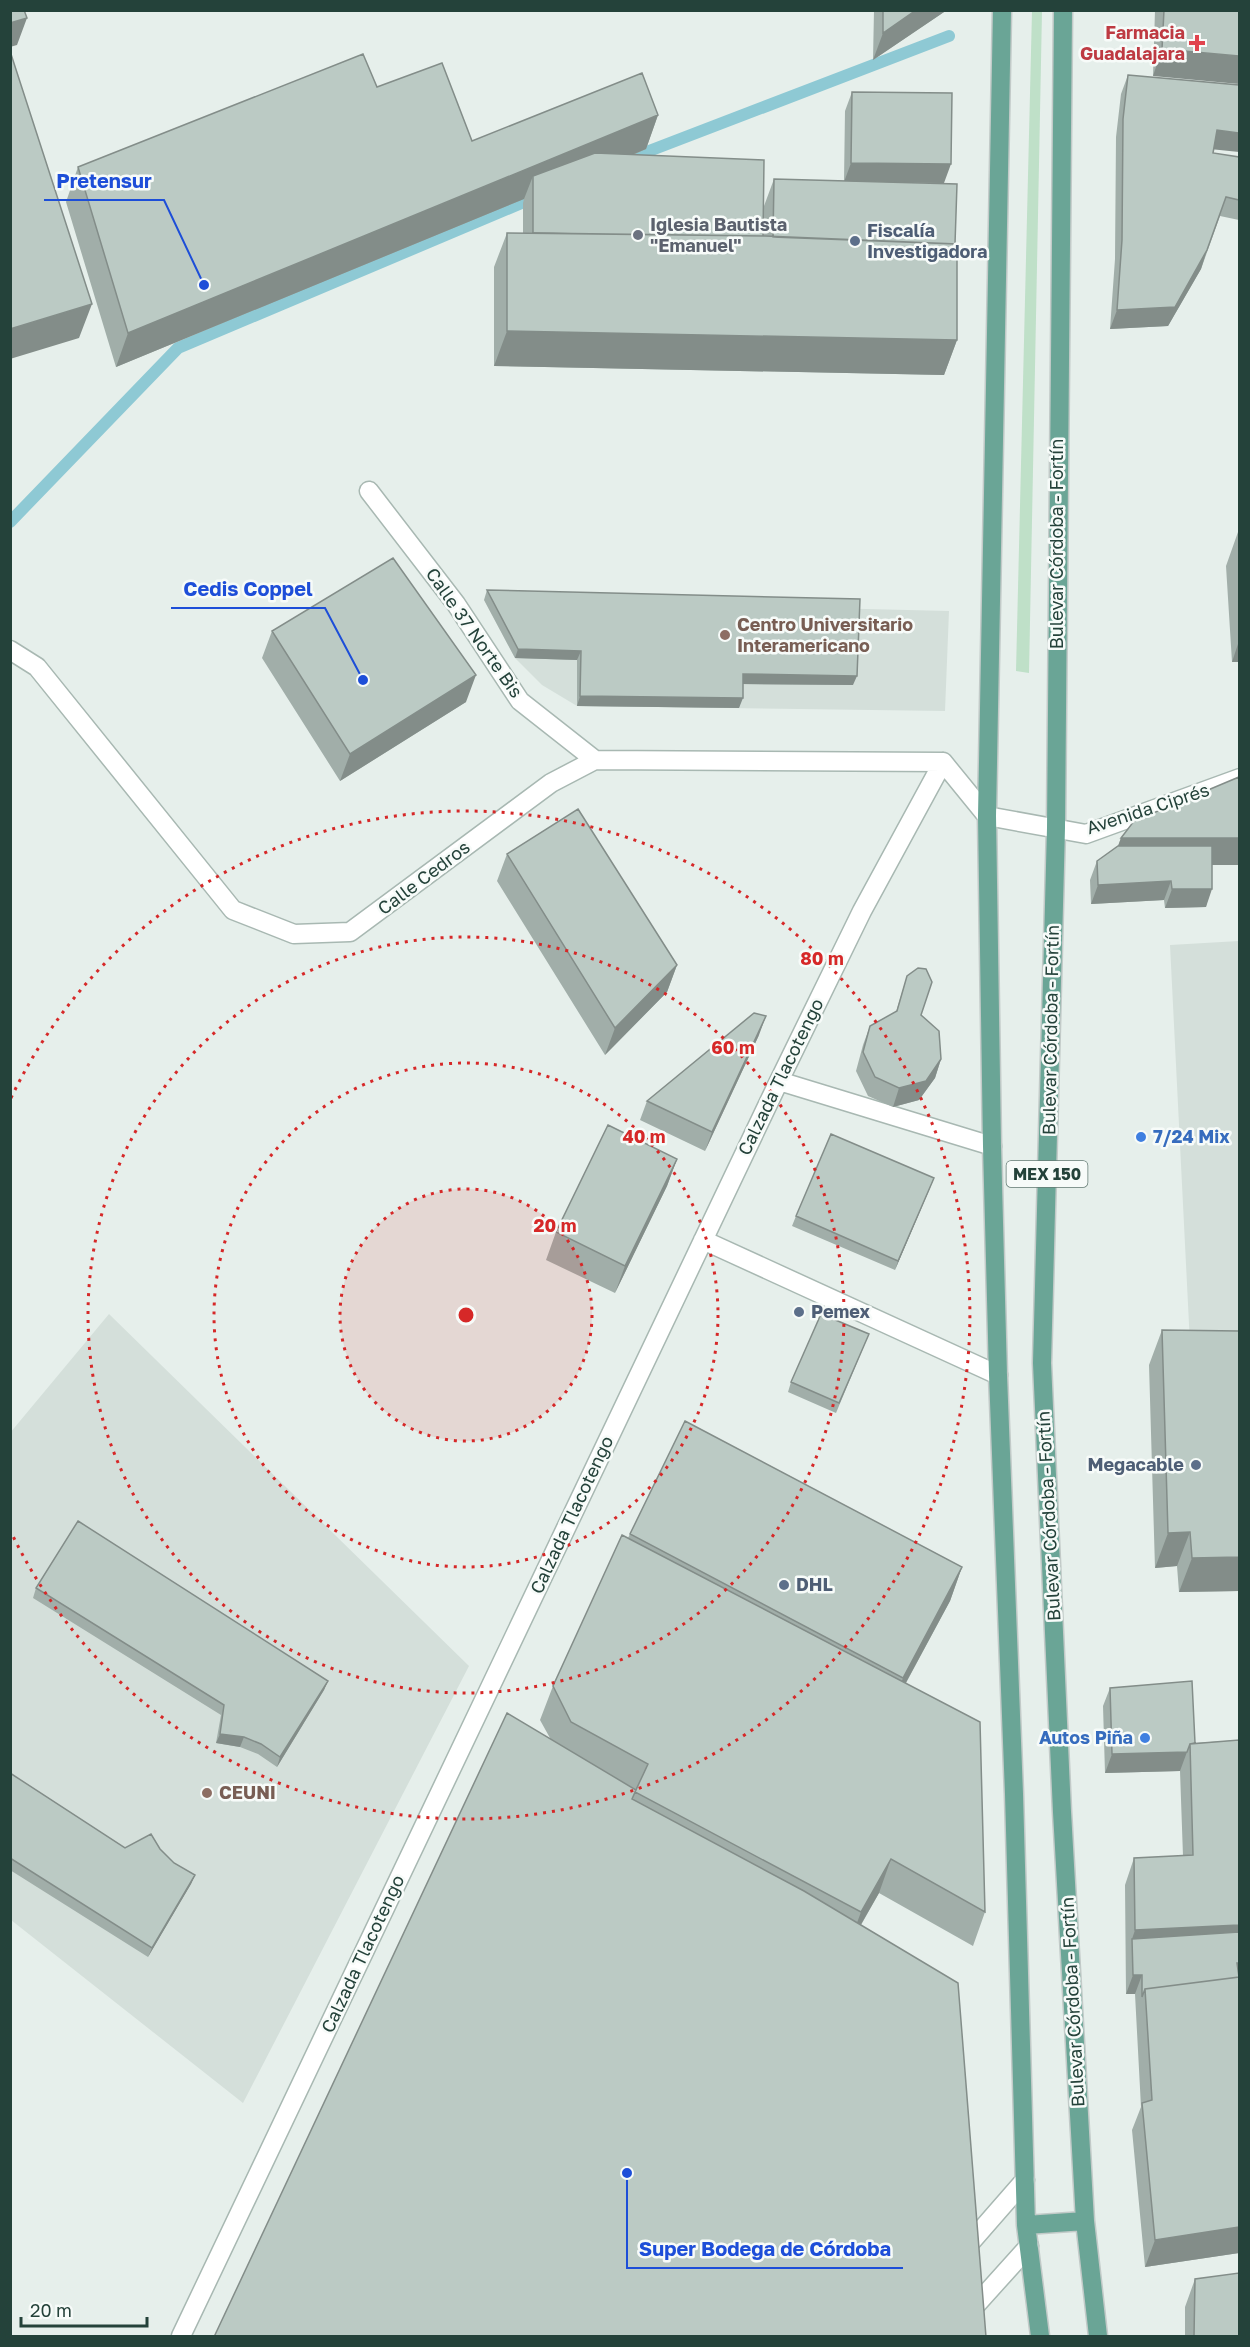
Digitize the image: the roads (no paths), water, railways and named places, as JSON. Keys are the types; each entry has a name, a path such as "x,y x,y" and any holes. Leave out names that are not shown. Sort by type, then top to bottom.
{"main road":[{"name":"MEX 150","path":"1002,10 987,816 992,1146 1026,2225 1040,2337"},
{"name":"Bulevar Córdoba - Fortín","path":"1063,10 1056,828 1042,1363 1062,1812 1085,2221 1098,2337"},
{"path":"1026,2225 1085,2221"}],"street":[{"name":"Calle 37 Norte Bis","path":"369,491 456,604 520,701 595,760"},
{"name":"Calle Cedros","path":"10,650 37,666 233,910 294,934 351,932 551,783 595,760 943,762"},
{"path":"943,762 987,816"},
{"name":"Calzada Tlacotengo","path":"181,2337 779,1081 862,911 943,762"},
{"name":"Avenida Ciprés","path":"987,816 1086,834 1239,778"},
{"path":"779,1081 992,1146"},
{"path":"703,1239 998,1376"},
{"path":"949,2268 1025,2181"},
{"path":"948,2337 1029,2246"}],"waterway":[{"path":"623,161 949,36"},
{"path":"10,522 178,348 538,196"}],"place":[{"name":"Farmacia Guadalajara","path":"1197,43"},
{"name":"Iglesia Bautista \"Emanuel\"","path":"638,235"},
{"name":"Fiscalía Investigadora","path":"855,241"},
{"name":"Pretensur","path":"204,285"},
{"name":"Centro Universitario Interamericano","path":"725,635"},
{"name":"Cedis Coppel","path":"363,680"},
{"name":"7/24 Mix","path":"1141,1137"},
{"name":"Pemex","path":"799,1312"},
{"name":"Megacable","path":"1196,1465"},
{"name":"DHL","path":"784,1585"},
{"name":"Autos Piña","path":"1145,1738"},
{"name":"CEUNI","path":"207,1793"},
{"name":"Super Bodega de Córdoba","path":"627,2173"}]}
